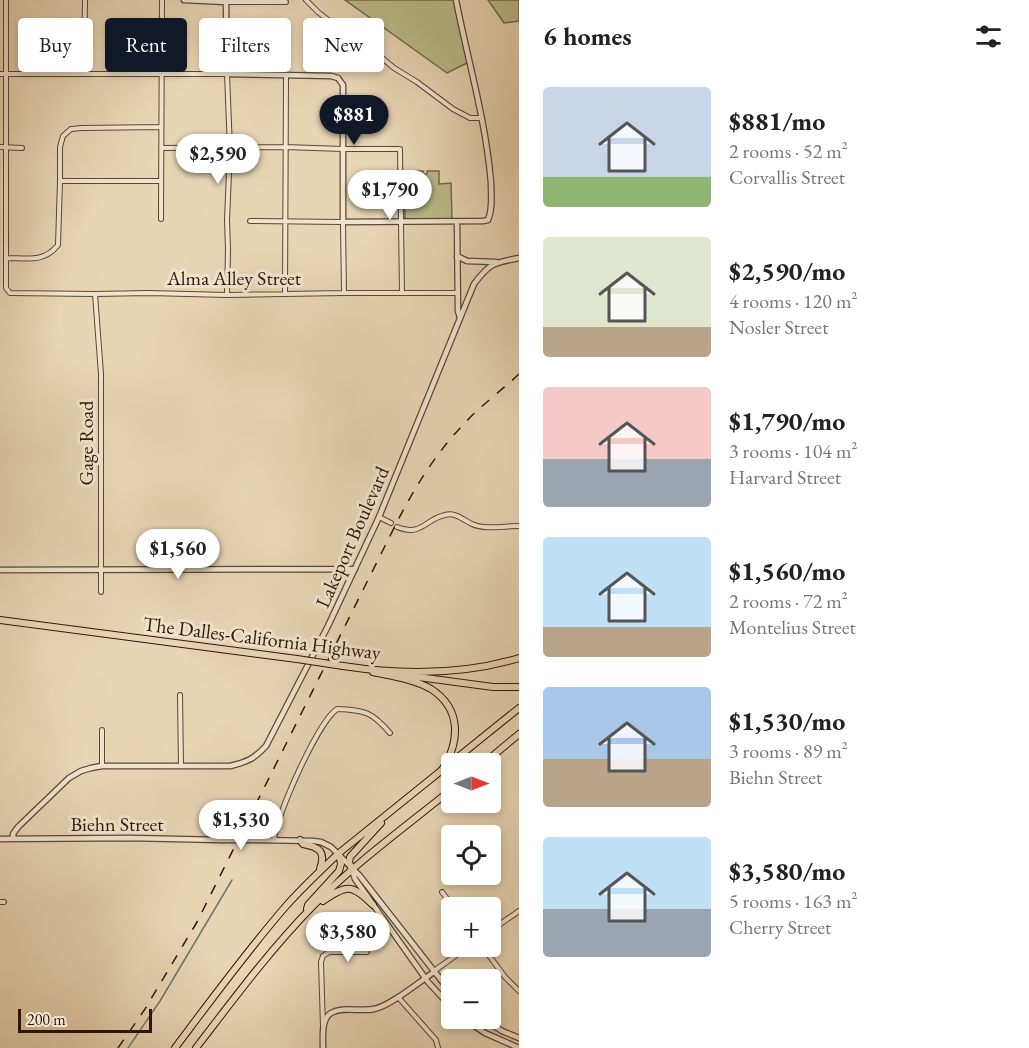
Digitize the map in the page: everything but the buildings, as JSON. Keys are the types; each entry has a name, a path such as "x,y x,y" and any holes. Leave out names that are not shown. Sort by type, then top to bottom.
{"main road":[{"name":"The Dalles-California Highway","path":"0,620 358,668 411,672 441,672 480,667 519,658"},
{"path":"358,668 493,687 519,687"},
{"path":"358,668 416,683 441,697 450,708 454,719 456,732 451,753"},
{"path":"463,753 519,708"},
{"path":"496,753 519,734"},
{"path":"175,1048 287,905 339,853 441,771"},
{"path":"196,1048 269,953 306,914 352,870 441,798"},
{"path":"352,870 350,857 386,815"},
{"path":"300,840 303,844 314,846 322,853 323,862 319,872"},
{"path":"306,914 308,905 339,871 341,864 339,853"},
{"path":"306,914 336,892 344,889 355,889 373,905"}],"street":[{"path":"6,0 7,258 44,258 58,245 60,147 63,136 71,129 161,128"},
{"path":"84,74 85,0"},
{"path":"161,219 162,0"},
{"path":"184,0 286,2"},
{"path":"306,0 332,23 453,109 470,118 482,117"},
{"path":"250,221 401,223 488,220 491,214 492,198 489,154 456,0"},
{"path":"226,2 230,148 227,295"},
{"path":"0,74 227,74 338,78 343,85 344,293"},
{"path":"285,294 286,76"},
{"path":"0,147 22,148"},
{"path":"161,148 400,149 402,292"},
{"path":"60,181 160,181"},
{"path":"457,222 460,318"},
{"path":"457,256 472,262 499,262"},
{"name":"Alma Alley Street","path":"7,258 6,288 10,292 227,295 458,293"},
{"name":"Lakeport Boulevard","path":"13,838 18,827 69,778 81,771 102,766 230,766 245,763 256,757 266,746 379,517 474,284 485,269 499,262 519,258"},
{"name":"Gage Road","path":"95,294 101,374 101,592"},
{"path":"397,527 408,531 420,528 445,515 455,514 472,524 482,526 519,526"},
{"path":"379,517 391,523"},
{"path":"0,570 355,569"},
{"path":"180,695 181,766"},
{"path":"274,840 277,822 288,795 331,713 337,709 370,713 390,733"},
{"path":"102,730 102,766"},
{"name":"Biehn Street","path":"0,839 300,840 321,842 339,853"},
{"path":"339,853 352,870 359,875 441,981"},
{"path":"352,870 354,878 373,905 425,978 441,996"},
{"path":"442,892 446,897"},
{"path":"501,923 519,911"},
{"path":"323,1048 322,956 329,952 367,952"},
{"path":"323,1030 327,1017 332,1012 378,1008 398,997 454,957"},
{"path":"490,957 519,991"},
{"path":"398,997 436,1040 438,1048"},
{"path":"479,1029 519,1048"},
{"path":"499,1029 519,1038"}],"green space":[{"path":"345,0 456,0 469,62 447,73 384,28 384,18 370,18"},
{"path":"488,0 519,0 519,21 504,23"},
{"path":"404,171 423,171 427,174 427,171 439,171 439,184 451,183 452,219 405,219"}],"waterway":[{"path":"128,1048 160,1001 232,880"}],"railway":[{"path":"118,1048 145,1009 197,922 411,496 453,436 476,411 519,374"}]}
